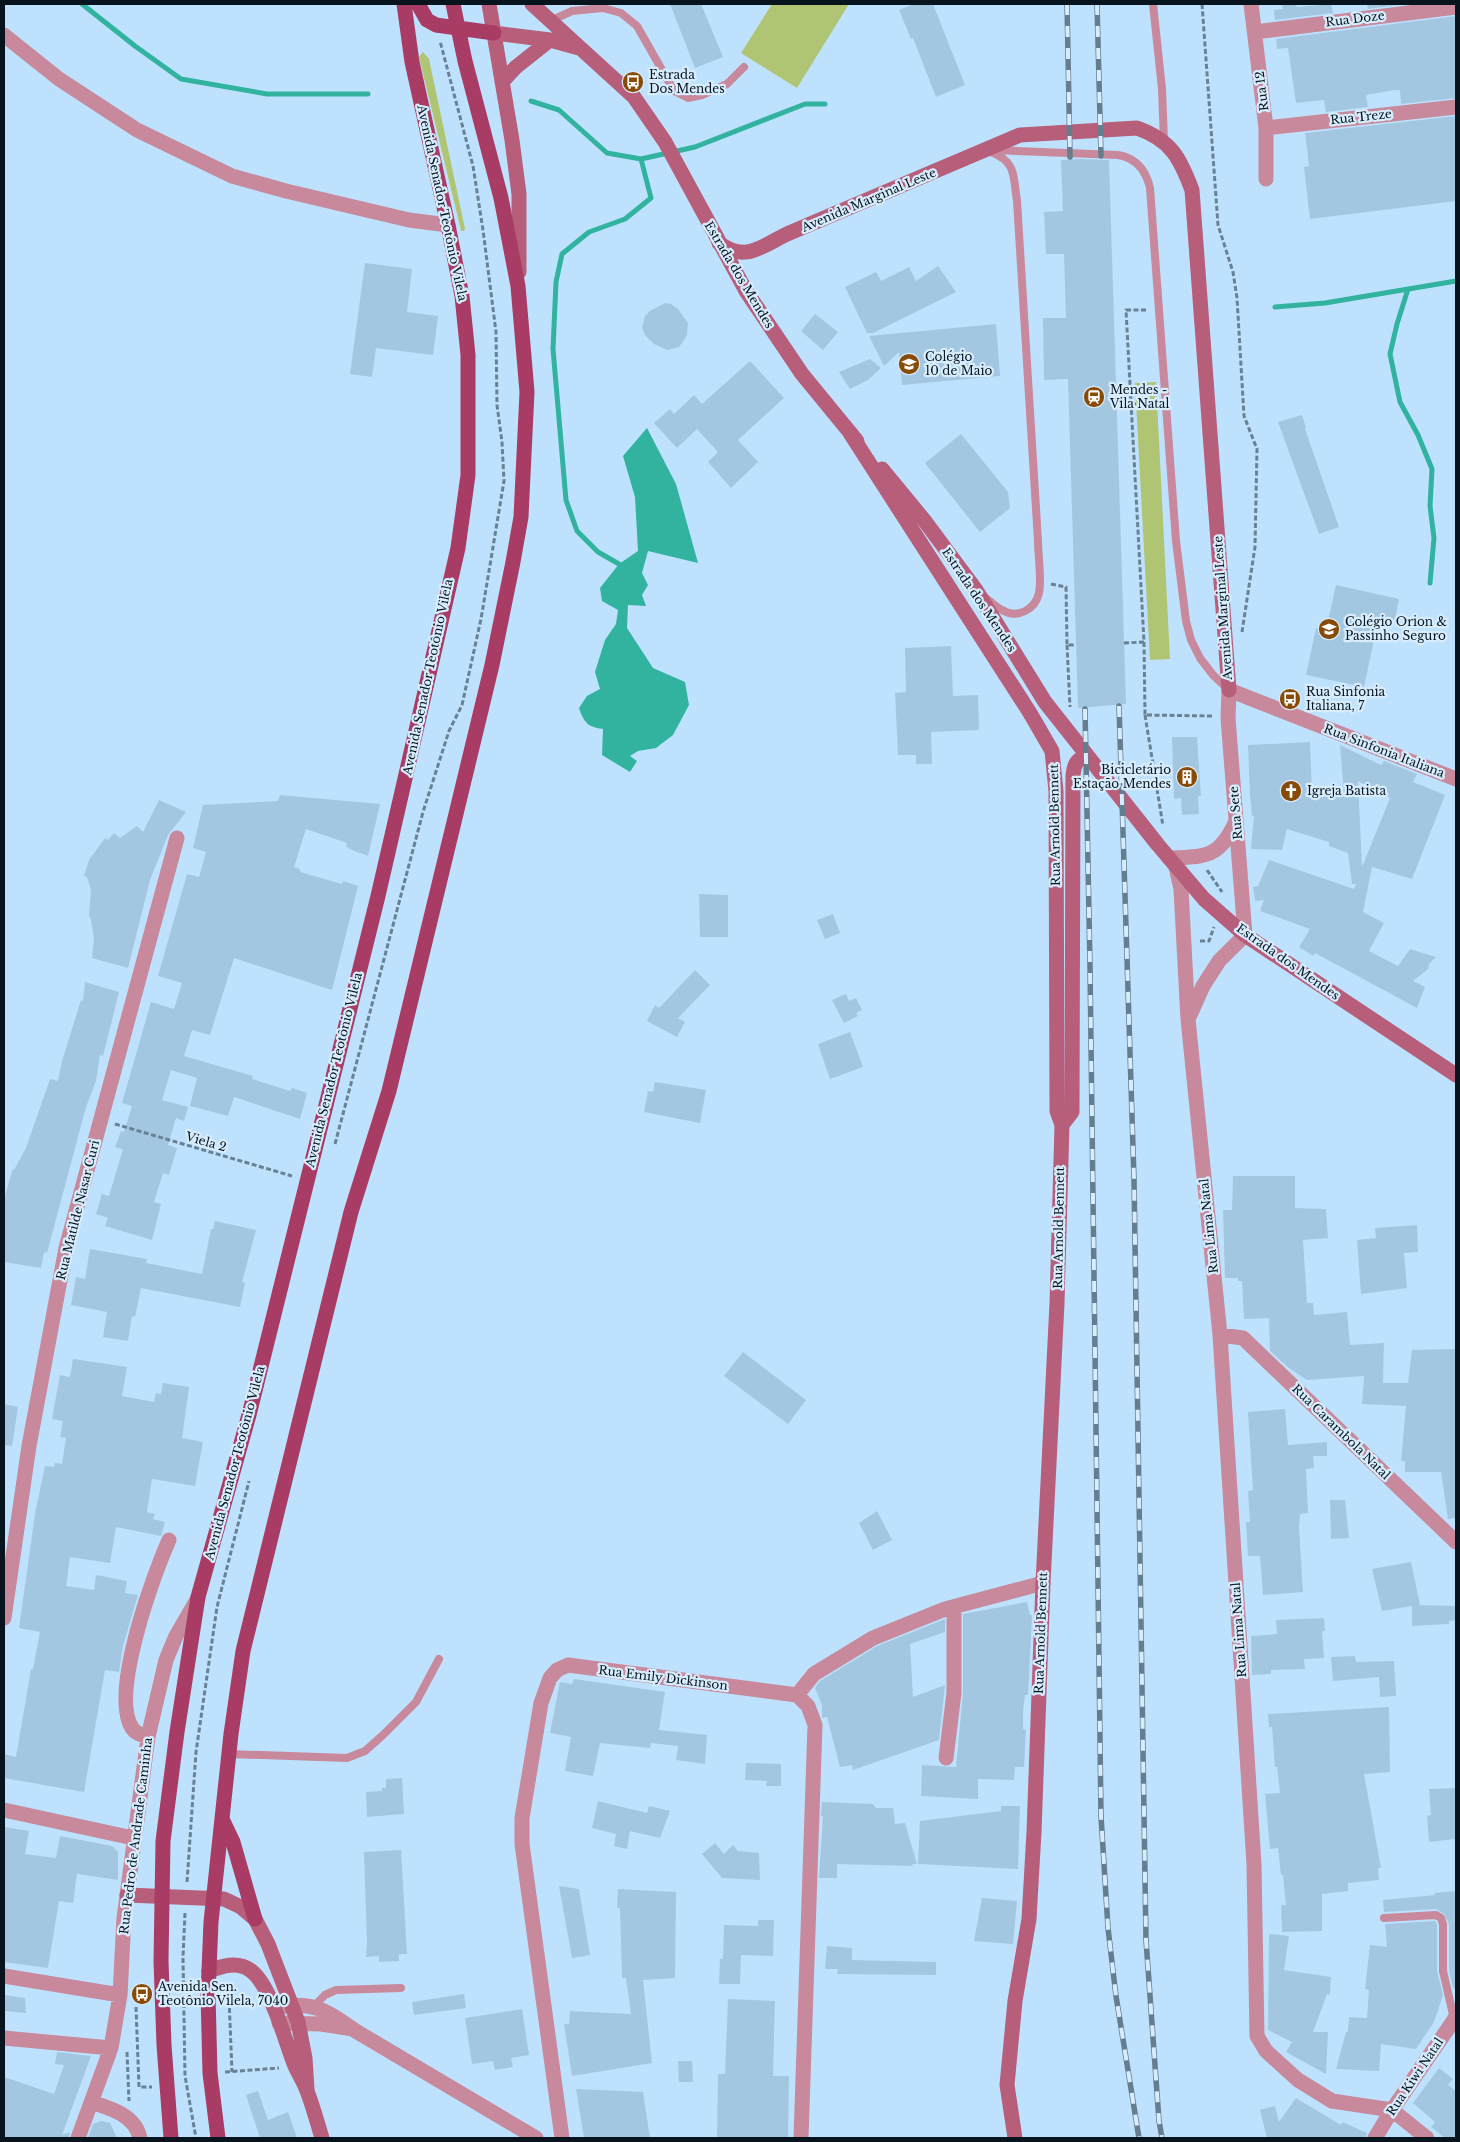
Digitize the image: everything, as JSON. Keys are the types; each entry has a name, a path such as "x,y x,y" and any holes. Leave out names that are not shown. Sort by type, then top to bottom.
{"main road":[{"name":"Avenida Senador Teotônio Vilela","path":"171,2138 163,2037 163,1841 177,1732 198,1597 249,1415 378,896 458,548 468,474 468,355 462,296 412,62 404,4"},
{"path":"418,4 429,22 436,25 494,33"},
{"path":"218,2138 210,2073 209,1971 213,1898 243,1651 351,1212 389,1091 492,665 520,517 527,392 518,286 500,198 453,4"},
{"path":"222,1819 232,1842 255,1919"}],"street":[{"path":"489,4 519,194 518,286"},
{"name":"Estrada dos Mendes","path":"532,4 634,97 665,142 681,175 744,286 802,374 924,520 976,590 1045,702 1172,863 1204,899 1245,935 1456,1075"},
{"name":"Rua 12","path":"1251,4 1266,128 1266,179"},
{"name":"Rua Doze","path":"1255,32 1456,7"},
{"name":"Estrada dos Mendes","path":"494,33 550,40 583,49"},
{"path":"4,35 58,79 137,130 232,176 286,192 409,220 448,225"},
{"path":"502,82 516,67 550,40"},
{"name":"Rua Treze","path":"1266,128 1456,106"},
{"name":"Avenida Marginal Leste","path":"752,252 787,234 1009,139 1029,134 1136,128 1164,141 1183,166 1192,190 1229,690"},
{"path":"719,242 732,252 752,252"},
{"path":"744,286 741,270 745,259 752,252"},
{"name":"Rua Arnold Bennett","path":"850,433 1030,713 1052,751 1056,790 1057,1111 1062,1125 1057,1303 1029,1919 1014,2001 1007,2085 1015,2138"},
{"name":"Rua Sete","path":"1229,690 1228,718 1245,935"},
{"name":"Rua Sinfonia Italiana","path":"1229,690 1456,779"},
{"name":"Rua Arnold Bennett","path":"1062,1125 1072,1112 1073,776 1075,763 1079,759 1088,757"},
{"path":"1172,863 1216,850 1229,836 1236,821"},
{"name":"Rua Matilde Nasar Curi","path":"4,1612 28,1446 66,1248 177,838"},
{"name":"Rua Lima Natal","path":"1172,863 1181,889 1188,1019 1220,1335 1254,1864 1257,2036 1266,2051 1298,2080 1332,2101 1392,2110"},
{"path":"1188,1019 1203,986 1219,961 1245,935"},
{"name":"Rua Carambola Natal","path":"1220,1335 1243,1338 1456,1542"},
{"path":"148,1737 137,1734 129,1721 125,1695 127,1674 152,1586 169,1540"},
{"path":"801,2138 815,1724 808,1706 797,1695 814,1674 872,1638 954,1606 1043,1583"},
{"name":"Rua Pedro de Andrade Caminha","path":"78,2138 111,2048 120,1995 133,1838 148,1737 166,1660 176,1636 198,1597"},
{"path":"946,1758 954,1693 954,1606"},
{"name":"Rua Emily Dickinson","path":"562,2138 522,1844 522,1818 541,1703 550,1678 557,1670 568,1665 797,1695"},
{"path":"4,1810 133,1838"},
{"path":"127,1895 213,1898 232,1901 255,1919 298,2022 305,2058 307,2090"},
{"path":"209,1971 229,1965 242,1966 249,1969 259,1980 274,2008 295,2066 307,2090 322,2138"},
{"path":"4,1976 120,1995"},
{"path":"274,2008 292,2004 314,2006 330,2012 354,2030 536,2138"},
{"name":"Rua Kiwi Natal","path":"1375,2138 1455,2018"},
{"path":"279,2023 298,2022 354,2030"},
{"path":"4,2038 111,2048"},
{"path":"91,2102 115,2111 132,2121 138,2130 140,2138"},
{"path":"1392,2110 1427,2138"}],"lane":[{"path":"1154,4 1162,89 1164,141"},
{"path":"550,20 572,11 603,8 621,13 637,26 674,90 688,98 702,95 727,84 744,67"},
{"path":"976,590 1003,611 1015,614 1025,612 1033,606 1038,595 1039,582 1017,202 1010,165 1004,157 987,150"},
{"name":"Avenida Marginal Leste","path":"987,150 1126,156 1138,164 1147,175 1150,188 1176,541 1186,621 1191,640 1200,658 1213,675 1229,690"},
{"path":"229,1754 346,1758 365,1751 416,1702 439,1659"},
{"path":"1384,1918 1436,1915 1441,1918 1443,1924 1443,1972 1455,2018"},
{"path":"314,2006 325,1995 336,1990 401,1988"}],"path":[{"path":"1202,4 1218,225 1233,272 1237,298 1244,416 1257,449 1255,547 1242,634"},
{"path":"1158,822 1164,829 1145,715 1144,642 1126,310 1159,309"},
{"path":"1131,404 1166,403"},
{"path":"1039,582 1066,588 1069,706 1075,713"},
{"path":"1124,643 1144,642"},
{"path":"1067,646 1076,645"},
{"path":"1145,715 1228,718"},
{"path":"1211,716 1212,725"},
{"name":"Viela 2","path":"100,1120 307,1180"},
{"path":"232,2072 295,2066"}],"shaded area":[{"path":"772,4 849,4 797,88 741,53"},
{"path":"423,52 429,59 464,231 461,231 419,57"},
{"path":"1156,382 1170,659 1150,660 1135,383"},
{"path":"647,428 676,484 698,563 648,551 642,573 648,585 642,595 646,606 628,605 627,628 653,668 685,682 689,705 673,735 656,748 638,751 630,756 637,761 630,772 602,755 603,729 587,723 579,708 587,696 600,689 595,672 605,640 616,624 618,610 602,601 600,588 619,564 638,551 635,497 623,456"}],"building":[{"path":"670,4 701,4 723,57 695,68"},
{"path":"914,4 933,4 965,85 936,97 913,38 911,39 899,10"},
{"path":"1282,4 1296,4 1297,7 1331,4 1333,13 1275,20 1274,10 1283,9"},
{"path":"1367,4 1406,4 1368,9"},
{"path":"1456,16 1456,98 1401,104 1400,90 1395,90 1366,95 1368,107 1326,112 1324,100 1296,103 1288,48 1277,49 1276,39"},
{"path":"1456,116 1456,201 1310,219 1304,167 1309,166 1305,133"},
{"path":"1061,160 1109,160 1126,704 1078,708 1068,379 1044,380 1043,318 1066,318 1064,254 1046,254 1044,212 1063,211"},
{"path":"365,263 412,269 407,312 438,316 433,355 376,348 372,377 350,374"},
{"path":"938,266 956,292 873,333 867,333 845,287 876,272 881,281 909,267 916,281"},
{"path":"665,303 671,304 678,309 688,323 687,335 679,347 667,350 654,344 645,335 642,328 645,316"},
{"path":"815,314 838,332 823,350 801,331"},
{"path":"996,324 1000,376 902,385 899,352 884,366 869,336"},
{"path":"870,359 881,368 868,380 850,389 839,372"},
{"path":"750,361 784,398 738,440 758,462 731,488 708,462 718,452 697,429 677,448 654,423 670,409 674,414 694,395 702,404"},
{"path":"1302,415 1305,429 1339,527 1319,534 1278,422"},
{"path":"961,434 1008,492 1010,508 980,532 925,463"},
{"path":"1336,585 1399,599 1394,624 1378,621 1364,687 1306,675 1316,628 1326,630"},
{"path":"951,646 953,696 978,695 979,730 931,732 932,764 916,764 916,755 898,755 895,693 906,692 905,648"},
{"name":"Bicicletário Estação Mendes","path":"1172,737 1197,737 1201,796 1198,796 1199,814 1182,815 1181,798 1174,799"},
{"path":"1310,742 1312,796 1344,794 1340,745 1381,765 1384,761 1417,774 1413,782 1445,795 1412,879 1372,867 1363,912 1384,923 1369,951 1398,966 1410,949 1436,957 1429,964 1428,969 1413,981 1425,987 1417,1008 1315,953 1313,956 1299,947 1310,929 1260,911 1264,900 1255,901 1253,887 1258,886 1269,860 1354,889 1356,884 1352,884 1348,853 1329,846 1329,842 1287,829 1282,850 1251,849 1254,816 1252,816 1250,794 1248,745","holes":["1358,781 1390,798 1362,867"]},
{"path":"280,795 380,804 368,856 350,849 346,846 347,843 306,829 294,867 300,869 300,872 342,884 343,881 358,886 332,990 234,958 210,1035 192,1030 184,1056 253,1076 252,1079 290,1091 292,1088 307,1093 300,1119 234,1097 228,1116 190,1106 197,1078 171,1070 162,1100 188,1107 184,1121 176,1118 168,1145 177,1148 169,1175 163,1173 154,1202 161,1204 152,1240 105,1226 108,1218 96,1214 102,1194 109,1196 123,1149 115,1147 121,1131 124,1132 132,1106 122,1103 151,1002 174,1009 182,983 158,976 187,874 199,877 206,852 193,848 203,805 278,801"},
{"path":"159,800 186,812 168,835 150,880 128,968 92,958 94,938 89,916 91,890 87,877 84,876 89,860 105,838 108,840 114,833 120,838 137,826 143,832"},
{"path":"699,894 728,895 728,937 700,937"},
{"path":"833,914 840,933 825,939 817,920"},
{"path":"695,970 710,985 678,1018 685,1022 677,1037 647,1021 655,1005 659,1008"},
{"path":"85,982 119,992 103,1056 100,1055 96,1081 86,1107 47,1253 44,1252 41,1268 4,1262 4,1201 9,1181 13,1169 26,1148 50,1079 58,1081 62,1061 81,1000 83,1001"},
{"path":"846,994 849,1001 856,998 862,1010 856,1013 858,1016 844,1023 832,1000"},
{"path":"850,1032 863,1067 830,1079 818,1044"},
{"path":"655,1082 706,1090 700,1123 644,1112 648,1091 653,1092"},
{"path":"1233,1176 1295,1176 1295,1208 1326,1209 1328,1238 1303,1240 1307,1303 1313,1303 1314,1315 1347,1312 1350,1345 1384,1343 1383,1383 1408,1383 1412,1350 1456,1349 1456,1518 1448,1519 1441,1472 1405,1472 1405,1461 1401,1461 1406,1406 1362,1404 1364,1376 1307,1380 1289,1368 1270,1351 1269,1318 1244,1319 1242,1281 1238,1281 1238,1278 1225,1278 1223,1210 1232,1210"},
{"path":"215,1221 256,1230 242,1282 245,1283 240,1307 141,1288 135,1317 132,1316 128,1341 103,1337 107,1312 71,1305 76,1277 85,1279 90,1249 147,1259 146,1263 202,1274 211,1229 213,1229"},
{"path":"1417,1225 1418,1252 1404,1253 1407,1288 1361,1294 1357,1240 1376,1238 1375,1228"},
{"path":"743,1352 806,1400 788,1424 724,1376"},
{"path":"73,1359 127,1367 122,1396 154,1402 156,1393 161,1394 163,1383 189,1387 182,1438 203,1442 195,1486 152,1479 147,1512 155,1514 153,1519 165,1522 161,1536 116,1527 110,1563 70,1557 66,1586 94,1590 96,1575 127,1581 125,1593 138,1595 123,1646 119,1672 105,1670 84,1792 4,1778 4,1754 16,1757 31,1669 33,1669 40,1632 19,1628 35,1514 45,1466 54,1467 55,1463 62,1464 66,1438 60,1437 63,1421 52,1419 60,1375 70,1377"},
{"path":"4,1404 18,1407 12,1446 4,1445"},
{"path":"1285,1409 1288,1445 1327,1442 1327,1456 1313,1456 1314,1468 1306,1469 1308,1513 1300,1514 1299,1527 1303,1592 1263,1595 1260,1556 1248,1556 1246,1522 1250,1522 1248,1491 1253,1490 1248,1412"},
{"path":"1330,1500 1345,1500 1349,1538 1331,1539"},
{"path":"877,1511 892,1540 873,1550 859,1523"},
{"path":"1411,1562 1420,1605 1416,1605 1456,1606 1456,1620 1449,1621 1449,1624 1412,1626 1412,1606 1382,1611 1372,1569"},
{"path":"1027,1602 1030,1615 1032,1615 1028,1695 1025,1695 1023,1711 1023,1729 1026,1730 1024,1767 1015,1767 1014,1780 978,1779 978,1799 921,1796 922,1765 956,1767 963,1693 963,1614"},
{"path":"1324,1618 1325,1631 1322,1631 1324,1658 1304,1659 1305,1669 1271,1670 1271,1674 1252,1675 1251,1636 1277,1634 1276,1620"},
{"path":"945,1619 945,1632 910,1644 913,1697 945,1685 939,1740 853,1770 852,1765 840,1767 827,1717 822,1718 822,1705 815,1688 820,1681 877,1646"},
{"path":"1355,1656 1356,1662 1394,1661 1396,1696 1380,1697 1379,1677 1333,1681 1331,1657"},
{"path":"574,1679 665,1692 659,1730 707,1735 705,1764 676,1760 678,1746 651,1743 650,1748 600,1743 593,1776 565,1771 571,1737 550,1733 560,1682 572,1684"},
{"path":"1389,1707 1390,1772 1364,1774 1381,1868 1378,1868 1379,1880 1348,1883 1348,1891 1322,1894 1322,1931 1282,1932 1281,1905 1286,1905 1283,1875 1281,1875 1278,1848 1270,1849 1265,1794 1280,1793 1277,1767 1275,1767 1272,1727 1269,1727 1268,1714"},
{"path":"746,1763 781,1764 781,1786 766,1786 767,1781 745,1780"},
{"path":"402,1778 404,1814 367,1817 366,1792 382,1791 382,1788 386,1788 386,1779"},
{"path":"1456,1788 1456,1839 1429,1842 1427,1816 1431,1815 1429,1789"},
{"path":"598,1801 647,1813 649,1806 670,1811 660,1838 630,1831 627,1849 614,1846 616,1834 592,1828"},
{"path":"822,1802 873,1804 876,1808 893,1808 895,1824 905,1823 917,1864 912,1864 913,1866 837,1864 837,1878 819,1878 823,1816 821,1816"},
{"path":"1001,1806 1020,1806 1018,1869 918,1864 920,1821 1001,1811"},
{"path":"4,1827 29,1831 25,1854 56,1858 60,1836 112,1846 118,1852 118,1880 77,1874 73,1903 59,1901 48,1968 4,1962"},
{"path":"715,1843 724,1854 733,1845 738,1851 759,1853 760,1880 722,1878 702,1854"},
{"path":"401,1850 407,1954 399,1954 399,1961 379,1962 379,1956 366,1957 364,1852"},
{"path":"559,1886 579,1889 590,1955 572,1958"},
{"path":"618,1889 676,1892 675,1978 643,1980 652,2063 572,2076 564,2024 569,2024 570,2011 631,2014 626,1978 622,1978 620,1908 617,1908"},
{"path":"1456,1891 1456,1989 1453,1988 1449,1970 1449,1924 1444,1914 1436,1909 1384,1912 1383,1900"},
{"path":"982,1898 1017,1901 1013,1944 974,1941"},
{"path":"758,1920 774,1920 773,1956 741,1955 740,1984 719,1984 720,1959 723,1959 724,1925 758,1926"},
{"path":"1435,1921 1437,1925 1437,1971 1443,1995 1434,2022 1416,2049 1381,2044 1379,2071 1336,2069 1346,2032 1348,2032 1349,2017 1367,2018 1369,1990 1365,1989 1370,1945 1387,1947 1385,1924"},
{"path":"1269,1934 1289,1936 1284,1970 1331,1977 1330,1995 1327,1994 1313,2032 1328,2032 1326,2074 1286,2052 1292,2042 1268,2030"},
{"path":"827,1946 852,1948 852,1960 936,1962 936,1975 837,1974 838,1969 825,1969"},
{"path":"464,1994 466,2008 414,2015 412,2002"},
{"path":"4,1995 25,1998 26,2013 4,2011"},
{"path":"728,1999 775,2001 773,2076 789,2076 788,2138 717,2138 718,2074 725,2074"},
{"path":"522,2009 529,2055 511,2058 513,2067 495,2070 493,2061 472,2064 465,2018"},
{"path":"57,2052 91,2056 62,2135 70,2132 69,2138 4,2138 4,2077 54,2094 64,2065 55,2064"},
{"path":"678,2061 692,2061 693,2082 679,2082"},
{"path":"1439,2068 1453,2079 1448,2085 1456,2091 1456,2138 1445,2138 1431,2127 1435,2122 1413,2103"},
{"path":"576,2089 643,2092 650,2138 584,2138"},
{"path":"258,2091 268,2120 288,2112 297,2138 260,2138 246,2095"},
{"path":"1296,2098 1341,2125 1342,2122 1367,2133 1366,2138 1267,2138 1260,2110 1275,2106 1279,2122"},
{"path":"101,2121 110,2123 117,2138 88,2138 93,2124"}],"waterway":[{"path":"82,4 181,79 267,94 368,94"},
{"path":"531,101 559,110 607,153 641,159 695,147 805,104 825,104"},
{"path":"619,564 598,552 577,531 566,500 553,349 556,282 562,254 589,232 625,219 651,198 641,159"},
{"path":"1275,307 1325,303 1456,281"},
{"path":"1408,289 1390,354 1400,402 1418,435 1432,469 1430,506 1434,538 1430,583"}],"railway":[{"path":"1067,4 1070,157"},
{"path":"1097,4 1101,156"},
{"path":"1119,706 1134,1179 1146,1940 1159,2121 1162,2138"},
{"path":"1085,709 1101,1816 1108,1928 1116,1996 1139,2138"}],"place":[{"name":"Estrada Dos Mendes","path":"633,82"},
{"name":"Colégio 10 de Maio","path":"909,364"},
{"name":"Mendes - Vila Natal","path":"1094,397"},
{"name":"Colégio Orion & Passinho Seguro","path":"1329,629"},
{"name":"Rua Sinfonia Italiana, 7","path":"1290,699"},
{"name":"Bicicletário Estação Mendes","path":"1187,777"},
{"name":"Igreja Batista","path":"1291,791"},
{"name":"Avenida Sen. Teotônio Vilela, 7040","path":"142,1994"}]}
